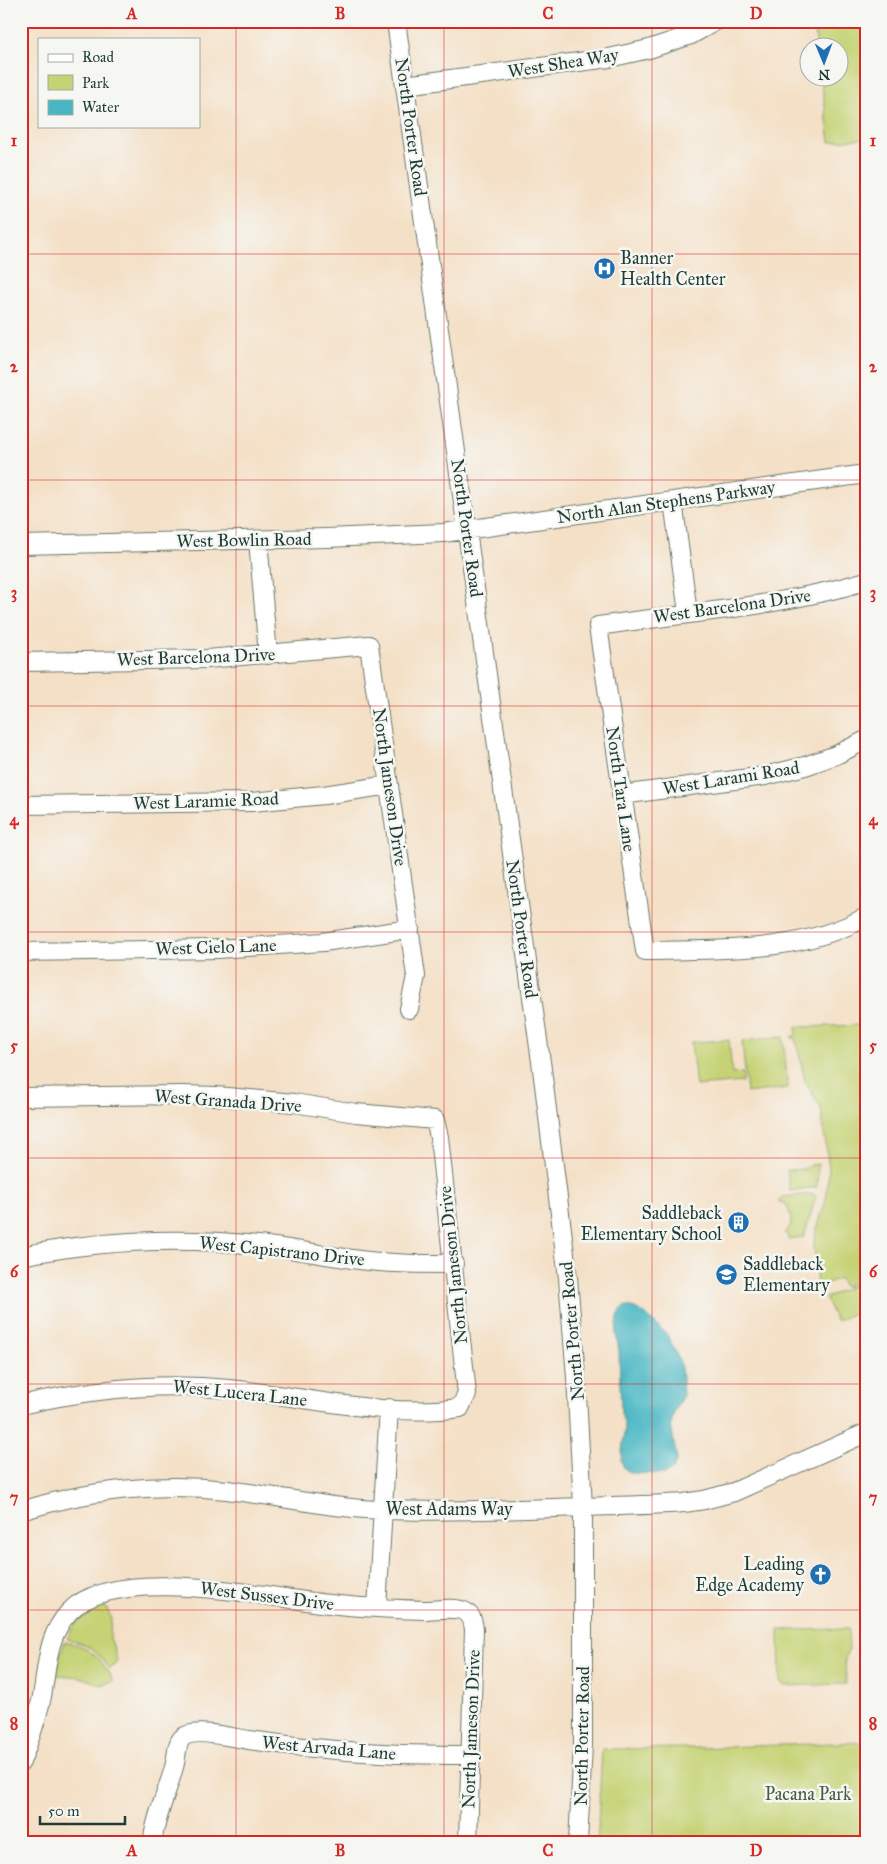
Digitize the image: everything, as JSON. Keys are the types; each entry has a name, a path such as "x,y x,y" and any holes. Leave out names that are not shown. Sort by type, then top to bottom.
{"street":[{"name":"North Porter Road","path":"396,21 542,1069 568,1278 576,1377 583,1507 583,1744 578,1843"},
{"name":"West Shea Way","path":"405,85 617,56 649,49 691,35 716,21"},
{"name":"North Alan Stephens Parkway","path":"467,530 866,474"},
{"path":"673,500 688,613"},
{"name":"West Bowlin Road","path":"21,545 382,536 467,530"},
{"path":"258,540 268,655"},
{"name":"West Barcelona Drive","path":"598,626 790,599 836,590 866,581"},
{"name":"North Tara Lane","path":"598,626 644,951 762,947 788,944 838,930 866,917"},
{"name":"West Barcelona Drive","path":"21,662 207,659 370,645"},
{"name":"North Jameson Drive","path":"370,645 416,976 409,1009"},
{"name":"West Larami Road","path":"621,795 766,776 805,766 836,755 866,740"},
{"name":"West Laramie Road","path":"21,806 252,802 324,795 390,785"},
{"name":"West Cielo Lane","path":"21,952 217,949 323,942 410,929"},
{"name":"West Granada Drive","path":"21,1097 216,1096 294,1103 356,1113 435,1120"},
{"name":"North Jameson Drive","path":"435,1120 439,1136 454,1264 467,1394 460,1408"},
{"name":"West Capistrano Drive","path":"21,1256 51,1250 103,1244 156,1240 214,1241 260,1245 354,1259 408,1264 454,1264"},
{"name":"West Lucera Lane","path":"21,1405 50,1398 104,1390 155,1386 193,1386 229,1388 344,1405 443,1410 460,1408"},
{"path":"377,1608 389,1408"},
{"name":"West Adams Way","path":"21,1511 84,1495 130,1489 180,1487 227,1490 383,1510 469,1511 684,1503 734,1492 866,1433"},
{"name":"West Sussex Drive","path":"21,1762 40,1705 47,1652 54,1635 69,1611 90,1597 121,1589 164,1586 217,1588 297,1600 377,1608 456,1610 464,1611 470,1615"},
{"name":"North Jameson Drive","path":"468,1843 474,1629 470,1615"},
{"name":"West Arvada Lane","path":"152,1843 158,1813 174,1767 181,1738 187,1735 204,1734 348,1752 399,1755 471,1755"}],"green space":[{"path":"813,21 866,21 866,138 830,142 822,88 850,88 850,38 816,38"},
{"path":"866,1025 866,1282 864,1278 844,1287 839,1278 817,1288 814,1244 826,1200 829,1170 821,1108 805,1081 797,1045 795,1039 791,1037 796,1035 796,1027"},
{"path":"783,1037 788,1088 747,1093 742,1041"},
{"path":"729,1040 732,1074 743,1073 743,1082 696,1086 691,1042"},
{"path":"818,1164 817,1187 790,1191 787,1170 804,1169 810,1165"},
{"path":"812,1194 816,1196 804,1237 788,1239 787,1234 784,1233 791,1223 789,1211 785,1203 778,1202 783,1197"},
{"path":"863,1281 866,1287 866,1308 836,1321 825,1298"},
{"path":"104,1604 111,1617 110,1637 117,1660 110,1669 98,1654 90,1648 67,1638 77,1622"},
{"path":"848,1629 849,1649 845,1657 846,1684 784,1686 780,1681 779,1630"},
{"path":"65,1641 85,1648 95,1656 104,1665 113,1681 102,1685 80,1677 56,1675 58,1661"},
{"name":"Pacana Park","path":"866,1742 866,1843 597,1843 602,1749"}],"water":[{"path":"623,1307 635,1308 645,1314 668,1336 681,1364 683,1395 674,1412 671,1425 677,1460 673,1469 665,1474 630,1473 624,1468 621,1460 625,1426 621,1413 619,1351 616,1334 618,1316"}],"place":[{"name":"Banner Health Center","path":"604,268"},
{"name":"Saddleback Elementary School","path":"738,1223"},
{"name":"Saddleback Elementary","path":"727,1274"},
{"name":"Leading Edge Academy","path":"820,1574"}]}
